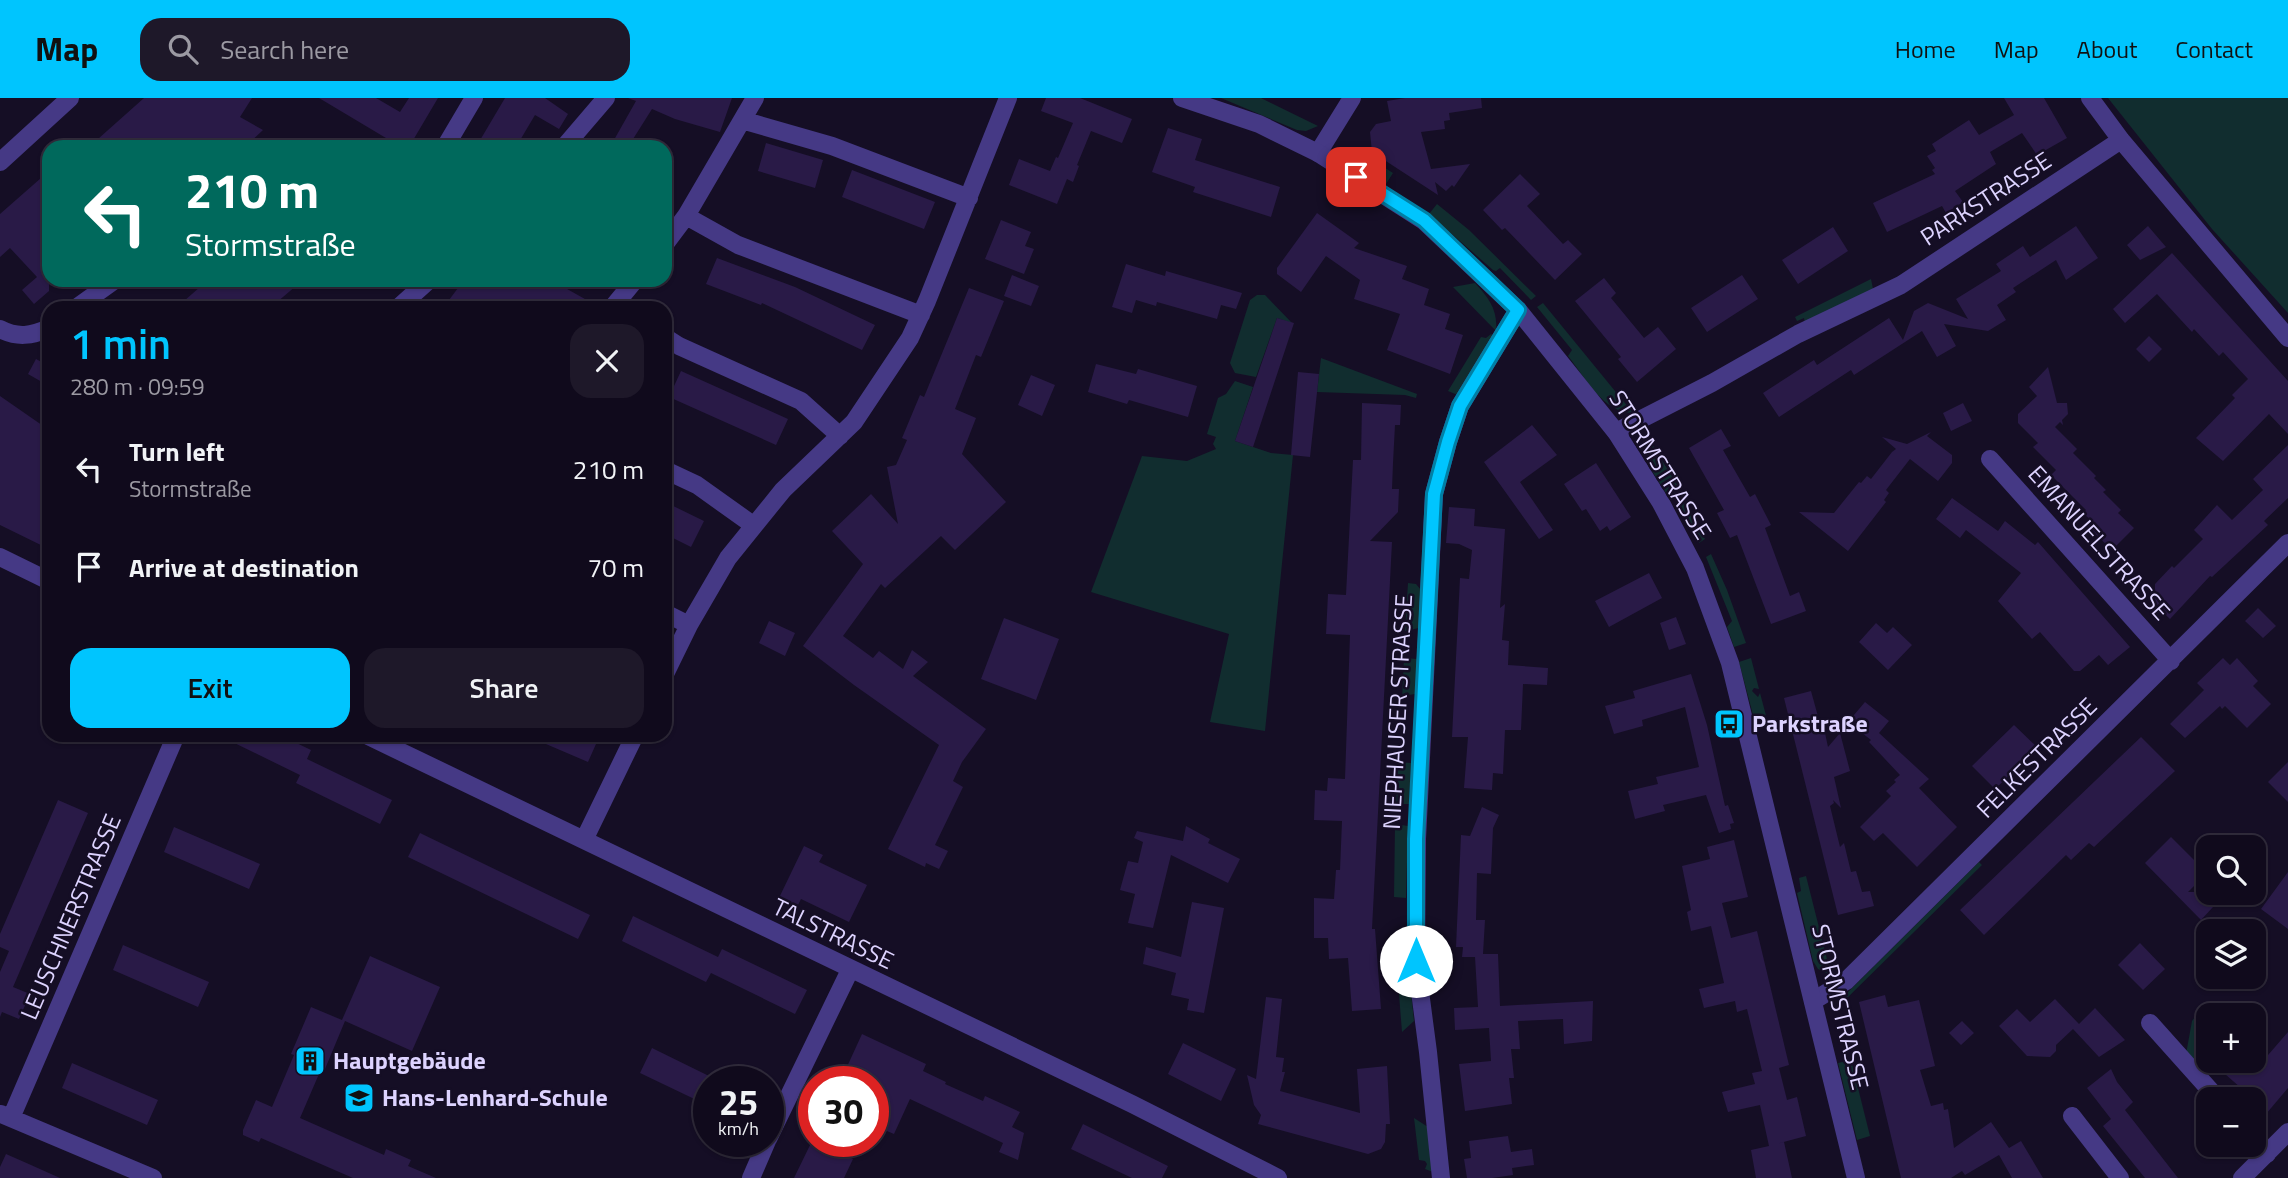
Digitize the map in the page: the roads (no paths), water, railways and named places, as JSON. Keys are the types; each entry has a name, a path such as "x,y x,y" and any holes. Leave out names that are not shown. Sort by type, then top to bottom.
{"street":[{"path":"0,162 70,98"},
{"path":"449,140 474,98"},
{"path":"570,140 606,98"},
{"path":"672,235 686,216 755,98"},
{"path":"672,660 728,558 783,489 853,422 910,338 1008,98"},
{"path":"1318,153 1352,98"},
{"path":"2090,98 2121,140 2288,338"},
{"name":"STORMSTRASSE","path":"1186,99 1259,124 1318,153 1424,220 1518,310 1616,432 1661,503 1695,568 1728,657 1856,1178"},
{"path":"742,120 832,146 969,198"},
{"name":"PARKSTRASSE","path":"1616,432 1712,383 1798,334 1901,285 2121,140"},
{"path":"686,216 738,246 920,315"},
{"path":"86,301 105,287"},
{"path":"406,301 421,287"},
{"name":"NIEPHAUSER STRASSE","path":"1441,1178 1416,961 1416,839 1434,494 1460,406 1518,310"},
{"path":"0,329 13,335 42,330"},
{"path":"672,342 801,401 840,436"},
{"name":"EMANUELSTRASSE","path":"1990,459 2171,661"},
{"path":"672,473 697,485 753,525"},
{"name":"FELKESTRASSE","path":"1814,1001 1846,981 2288,542"},
{"path":"0,557 42,577"},
{"path":"672,616 689,625"},
{"name":"LEUSCHNERSTRASSE","path":"5,1116 173,742"},
{"name":"TALSTRASSE","path":"381,742 1132,1104 1278,1178"},
{"path":"584,840 632,742"},
{"path":"784,1107 850,970"},
{"path":"2150,1023 2207,1087"},
{"path":"5,1116 153,1178"},
{"path":"2072,1116 2120,1178"},
{"path":"2242,1178 2288,1132"},
{"path":"751,1178 760,1157"}],"place":[{"name":"Parkstraße","path":"1729,724"},
{"name":"Hauptgebäude","path":"310,1061"},
{"name":"Hans-Lenhard-Schule","path":"359,1098"}]}
